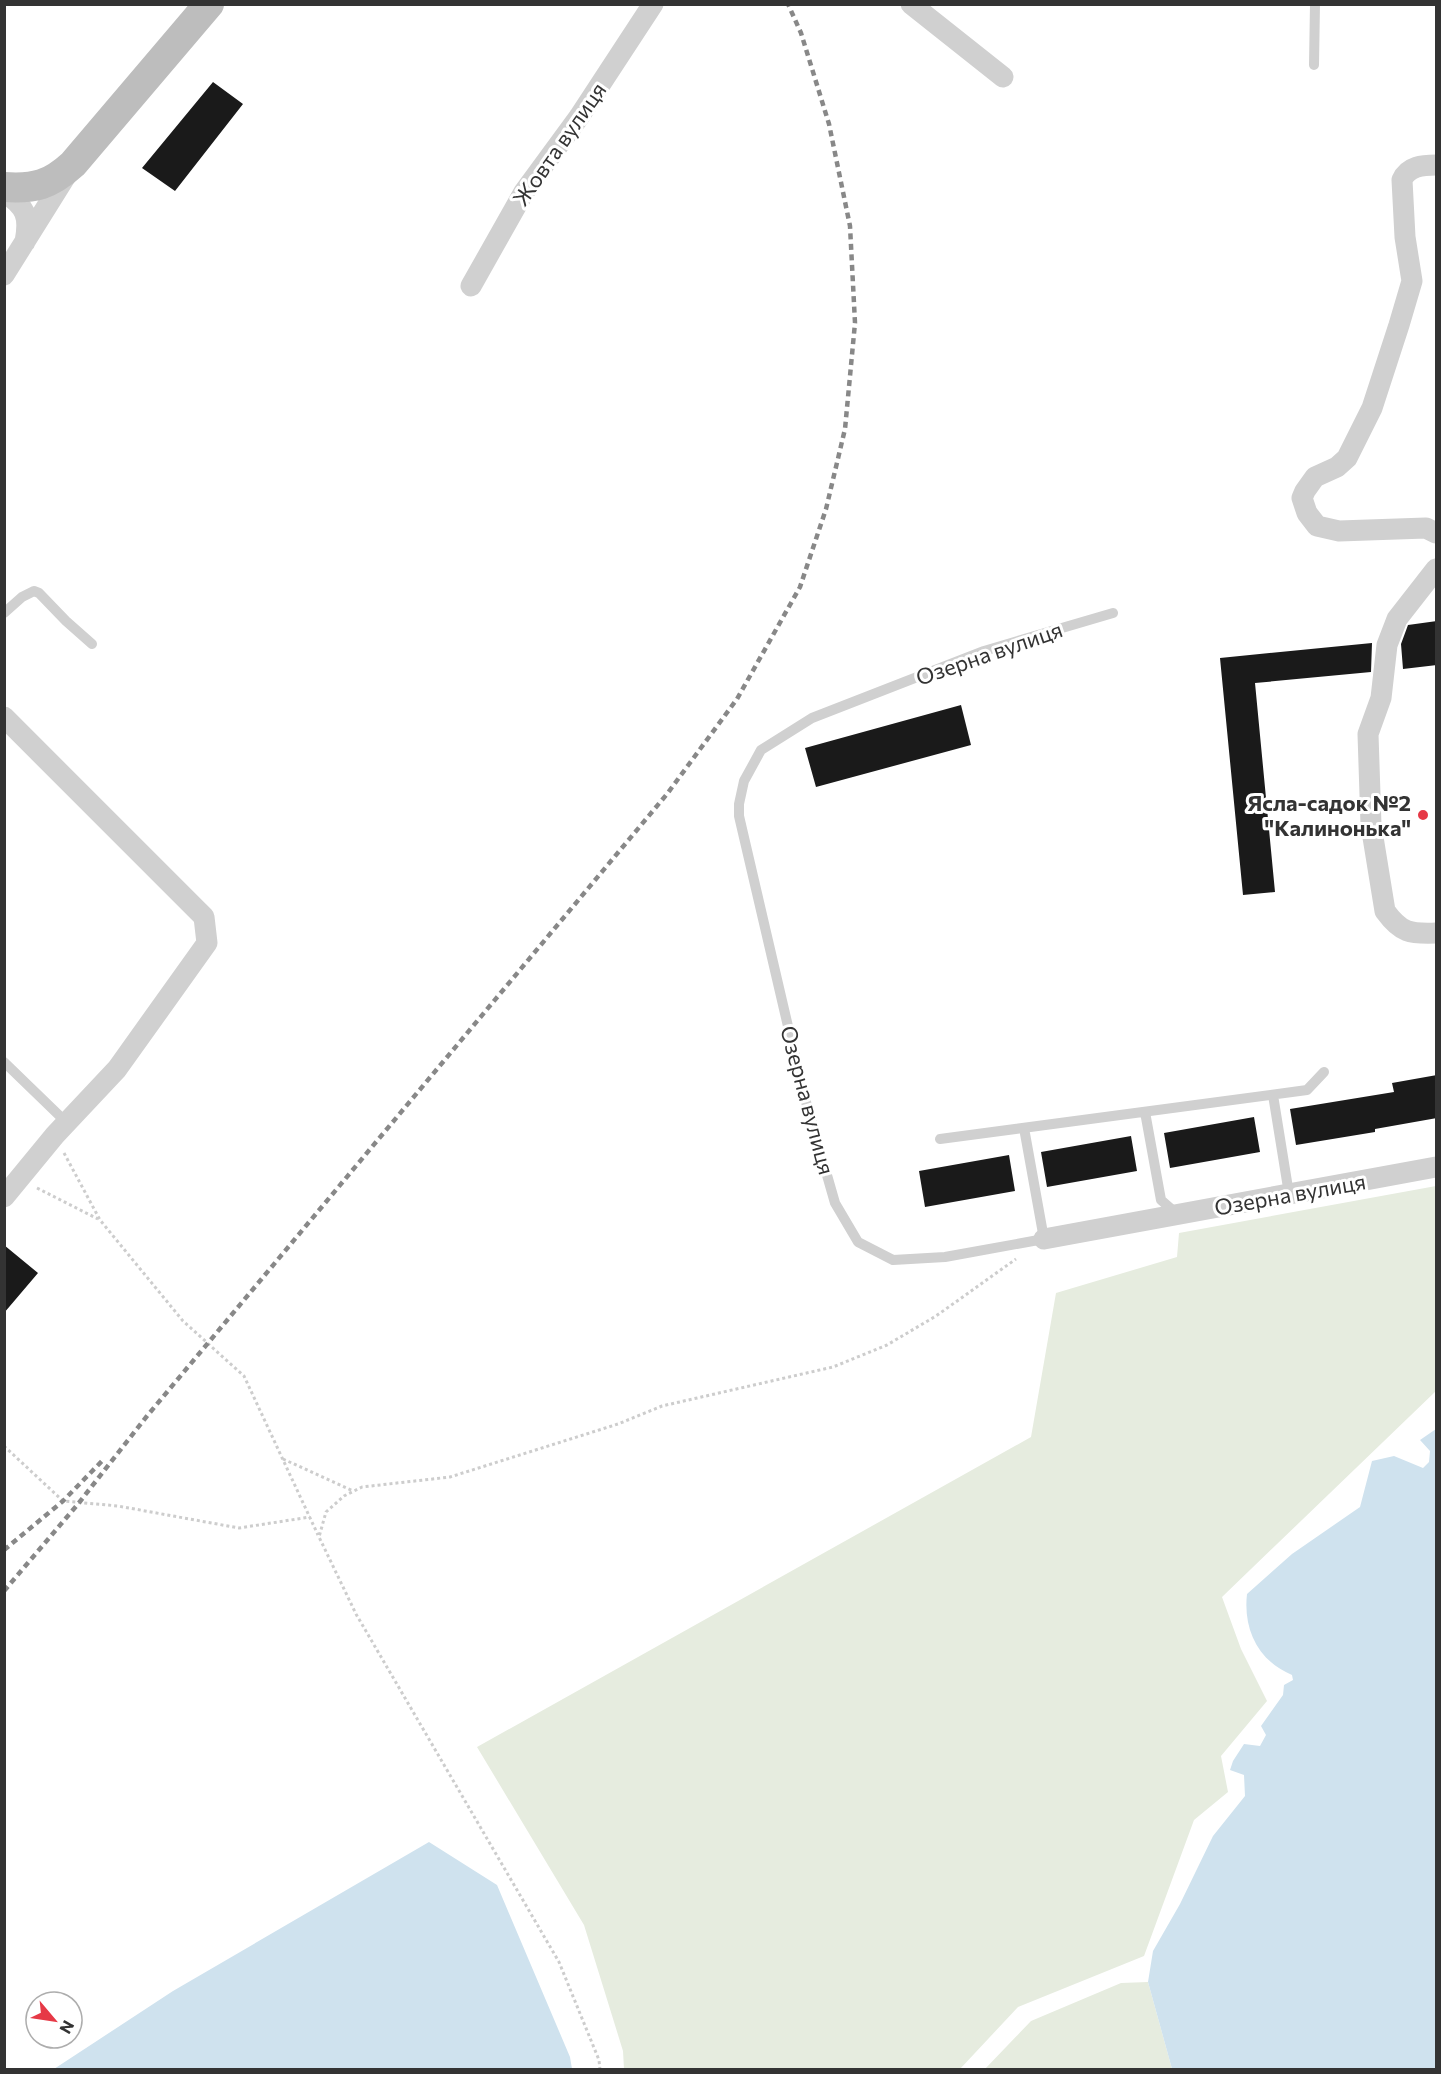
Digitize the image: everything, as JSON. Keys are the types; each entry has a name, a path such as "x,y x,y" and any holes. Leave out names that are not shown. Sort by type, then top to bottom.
{"main road":[{"path":"4,187 32,187 60,176 73,164 209,4"}],"street":[{"name":"Жовта вулиця","path":"471,286 524,192 579,117 653,4"},
{"path":"911,4 1003,77"},
{"path":"4,275 73,164"},
{"path":"1437,165 1421,165 1405,173 1402,180 1405,237 1412,281 1372,408 1347,459 1337,467 1315,477 1302,498 1307,513 1317,526 1339,531 1426,528 1437,532"},
{"path":"4,192 19,203 26,215 28,228 25,243"},
{"path":"1437,569 1397,619 1387,645 1381,698 1368,734 1371,825 1385,911 1403,930 1412,933 1437,933"},
{"path":"4,717 204,917 207,943 117,1069 61,1129 4,1197"},
{"name":"Озерна вулиця","path":"1044,1239 1437,1167"}],"lane":[{"path":"1314,65 1315,4"},
{"path":"4,613 22,597 34,591 39,593 92,644"},
{"name":"Озерна вулиця","path":"1044,1239 945,1257 894,1260 858,1242 836,1203 804,1095 739,816 739,804 744,781 761,750 812,717 984,651 1113,613"},
{"path":"4,1062 61,1129"},
{"path":"940,1139 1307,1090 1324,1072"},
{"path":"1273,1095 1289,1194"},
{"path":"1145,1112 1161,1200 1177,1214"},
{"path":"1024,1128 1044,1239"}],"path":[{"path":"61,1129 100,1220 183,1321 244,1376 356,1614 559,1962 599,2060 600,2070"},
{"path":"19,1179 100,1220"},
{"path":"318,1537 326,1512 344,1496 362,1487 450,1477 618,1424 662,1406 833,1367 887,1345 936,1316 1044,1239"},
{"path":"4,1446 63,1501 118,1506 239,1528 309,1517"},
{"path":"282,1458 353,1491"}],"shaded area":[{"path":"1436,1186 1436,1391 1222,1597 1241,1649 1267,1701 1221,1756 1228,1792 1194,1820 1144,1956 1018,2007 960,2069 624,2069 623,2051 584,1925 477,1747 1031,1437 1056,1293 1177,1257 1179,1233"},
{"path":"1148,1982 1172,2069 984,2070 1031,2021 1121,1983"}],"water":[{"path":"1436,1429 1436,2069 1172,2069 1148,1982 1153,1951 1180,1904 1213,1836 1245,1796 1244,1775 1230,1770 1233,1761 1244,1744 1260,1746 1266,1735 1261,1726 1283,1695 1284,1685 1293,1680 1292,1675 1270,1661 1255,1642 1246,1607 1247,1594 1292,1554 1360,1507 1372,1461 1394,1456 1423,1468 1429,1462 1430,1451 1420,1440"},
{"path":"429,1842 497,1885 570,2057 572,2069 54,2069 173,1991"}],"building":[{"path":"213,82 243,104 175,191 142,168"},
{"path":"1437,621 1437,665 1403,669 1401,644 1408,625"},
{"path":"1372,643 1371,672 1255,683 1275,892 1243,895 1220,658"},
{"path":"961,705 971,745 816,787 805,748"},
{"path":"1437,1075 1437,1118 1375,1129 1375,1132 1296,1145 1290,1109 1394,1092 1392,1083"},
{"path":"1254,1117 1260,1152 1170,1168 1164,1133"},
{"path":"1131,1136 1137,1171 1047,1187 1041,1152"},
{"path":"1009,1155 1015,1191 925,1207 919,1171"},
{"path":"4,1245 38,1273 4,1313"}],"railway":[{"path":"4,1591 78,1504 147,1416 667,794 737,699 800,587 826,509 845,429 855,323 850,226 829,124 801,33 788,4"},
{"path":"4,1550 63,1501 102,1461"}],"place":[{"name":"Ясла-садок №2 \"Калинонька\"","path":"1423,815"}]}
